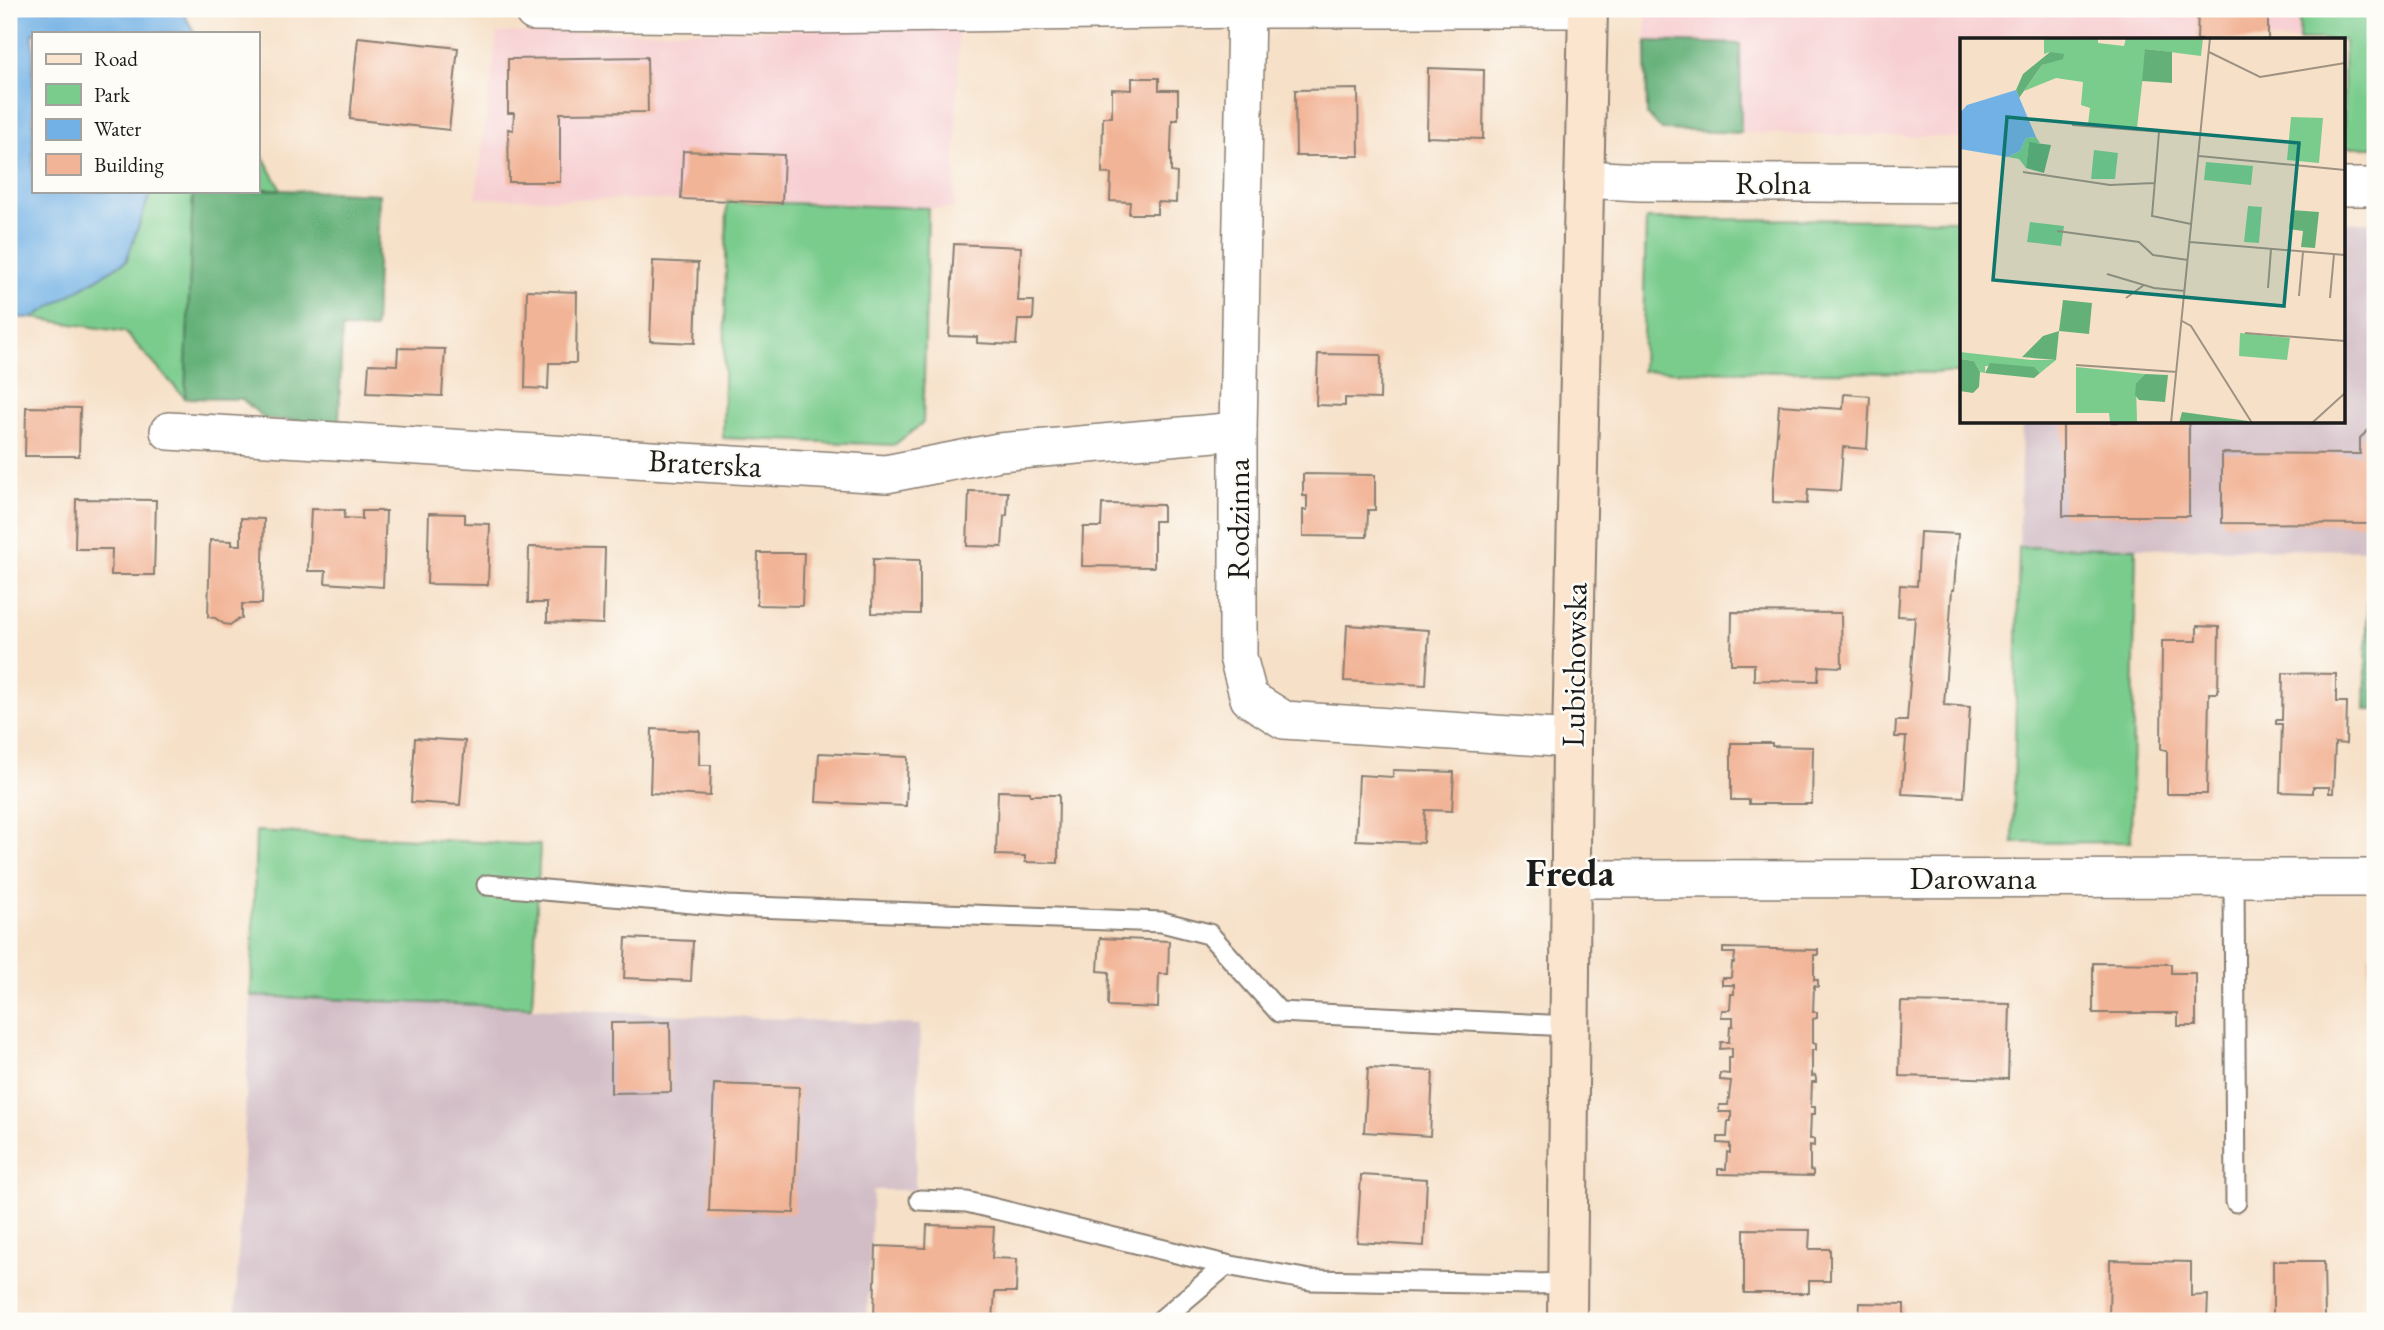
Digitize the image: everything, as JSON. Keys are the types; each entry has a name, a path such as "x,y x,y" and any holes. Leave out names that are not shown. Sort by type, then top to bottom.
{"street":[{"path":"534,12 808,15 1246,9 1576,9"},
{"name":"Rodzinna","path":"1246,9 1238,431 1238,657 1249,698 1284,720 1572,738"},
{"name":"Lubichowska","path":"1567,1321 1572,738 1588,9"},
{"name":"Rolna","path":"1583,179 1640,182 1960,184"},
{"path":"2346,187 2375,187"},
{"name":"Braterska","path":"169,431 886,474 999,452 1238,431"},
{"name":"Darowana","path":"1572,879 2375,878"}],"lane":[{"path":"2234,877 2236,1202"},
{"path":"487,885 727,906 1162,922 1209,934 1279,1012 1570,1026"},
{"path":"920,1200 967,1202 1226,1265 1310,1280 1568,1283"},
{"path":"1160,1321 1226,1265"}],"shaded area":[{"path":"1646,9 2300,9 2299,38 1960,38 1960,138 1741,133 1740,44 1646,41"},
{"path":"959,28 954,209 727,201 476,198 497,33"},
{"path":"2346,222 2375,222 2375,550 2019,547 2022,424 2346,424"},
{"path":"251,996 920,1025 915,1190 873,1190 867,1321 235,1321"}],"green space":[{"path":"2300,9 2375,9 2375,147 2346,147 2346,38 2299,38"},
{"path":"1646,41 1740,44 1741,133 1662,130 1647,115"},
{"path":"259,150 281,189 259,189"},
{"path":"259,189 379,194 375,329 342,328 339,423 265,419 242,399 185,398 193,192 259,192"},
{"path":"151,192 193,192 185,398 125,332 32,318 126,261"},
{"path":"727,201 928,208 923,423 894,445 723,438"},
{"path":"1646,219 1960,220 1960,373 1642,371"},
{"path":"2019,547 2136,548 2131,842 2013,843"},
{"path":"2369,550 2375,550 2375,710 2365,710"},
{"path":"256,831 540,845 532,1007 251,996"}],"water":[{"path":"9,9 181,9 194,32 32,32 32,192 151,192 126,261 32,318 9,317"}],"building":[{"path":"2198,9 2268,9 2268,38 2197,38"},
{"path":"358,37 458,48 449,130 350,119"},
{"path":"647,57 648,112 560,113 560,182 509,182 508,129 513,130 514,113 508,113 508,59"},
{"path":"1428,68 1484,70 1483,139 1427,137"},
{"path":"1132,78 1159,78 1159,90 1178,90 1178,120 1172,120 1171,147 1171,172 1177,173 1176,203 1157,202 1157,214 1129,214 1130,202 1110,201 1111,174 1102,173 1103,117 1112,117 1112,89 1132,90"},
{"path":"1358,89 1359,156 1296,156 1295,90"},
{"path":"683,151 784,155 782,203 681,199"},
{"path":"954,244 1021,247 1018,301 1034,301 1033,320 1018,320 1016,345 977,343 977,337 949,336"},
{"path":"653,261 698,263 695,343 650,341"},
{"path":"527,290 577,292 576,363 549,363 548,389 525,388"},
{"path":"398,348 445,349 442,396 367,393 369,364 397,365"},
{"path":"1318,354 1381,355 1380,399 1345,398 1345,406 1316,405"},
{"path":"1844,394 1870,396 1867,449 1843,447 1840,491 1808,489 1807,504 1773,502 1779,405 1843,409"},
{"path":"26,407 80,408 79,456 25,456"},
{"path":"2063,424 2189,424 2189,516 2063,516"},
{"path":"2375,424 2375,524 2222,523 2222,453 2360,454 2360,438"},
{"path":"1303,474 1375,475 1375,510 1368,510 1367,537 1303,536 1303,510 1307,510 1307,496 1303,496"},
{"path":"969,491 1008,492 1002,547 967,546"},
{"path":"76,499 156,500 154,575 111,575 112,549 75,549"},
{"path":"1102,504 1163,505 1163,521 1154,521 1154,567 1082,566 1083,527 1101,527"},
{"path":"311,509 345,510 344,518 362,519 362,511 386,511 383,587 325,583 326,571 308,571"},
{"path":"429,513 465,514 465,523 490,524 488,585 427,584"},
{"path":"241,518 264,519 262,604 242,604 242,619 230,625 208,617 210,540 232,541 232,545 241,545"},
{"path":"1920,532 1958,534 1944,705 1970,707 1964,797 1902,794 1906,737 1895,737 1896,721 1907,721 1915,617 1898,616 1900,585 1917,586"},
{"path":"529,547 605,548 603,624 547,622 547,603 528,603"},
{"path":"758,553 804,553 802,606 757,605"},
{"path":"873,559 920,560 920,614 872,613"},
{"path":"1732,612 1841,613 1842,667 1819,666 1818,681 1754,680 1754,664 1731,664"},
{"path":"1347,625 1429,630 1426,685 1344,681"},
{"path":"2197,626 2219,627 2218,693 2209,693 2207,794 2167,794 2167,750 2161,749 2162,641 2197,641"},
{"path":"2283,673 2336,674 2336,702 2347,702 2346,744 2335,743 2333,793 2329,793 2329,787 2313,787 2313,793 2280,792 2282,724 2276,724 2276,720 2282,720"},
{"path":"652,729 700,731 699,765 711,765 710,796 650,793"},
{"path":"415,738 465,741 460,805 411,802"},
{"path":"1731,743 1813,747 1812,804 1749,804 1749,800 1731,800"},
{"path":"819,753 908,757 906,806 816,802"},
{"path":"1393,770 1454,772 1452,811 1425,810 1423,843 1356,840 1359,775 1393,777"},
{"path":"998,791 1059,795 1058,863 1025,862 1025,856 996,855"},
{"path":"626,938 693,941 691,981 624,978"},
{"path":"1100,938 1169,941 1168,974 1159,974 1158,1008 1108,1006 1109,972 1098,971"},
{"path":"1723,948 1818,950 1818,955 1814,955 1814,980 1818,980 1818,987 1814,986 1813,1012 1817,1012 1817,1018 1813,1019 1813,1043 1816,1044 1816,1050 1812,1050 1812,1076 1815,1075 1816,1079 1816,1082 1812,1082 1811,1107 1815,1107 1815,1114 1811,1114 1810,1139 1814,1139 1814,1146 1810,1145 1810,1170 1813,1171 1813,1176 1718,1174 1718,1169 1726,1169 1730,1144 1718,1143 1718,1137 1727,1137 1728,1121 1731,1121 1731,1112 1719,1112 1719,1105 1728,1105 1731,1081 1720,1080 1720,1073 1729,1074 1732,1048 1720,1049 1721,1042 1729,1042 1730,1026 1733,1026 1733,1017 1721,1017 1722,1010 1730,1010 1731,994 1734,994 1734,985 1722,985 1722,978 1731,978 1735,953 1723,953"},
{"path":"2369,955 2375,955 2375,1021 2369,1021"},
{"path":"2093,963 2171,964 2171,973 2196,973 2196,1026 2178,1026 2178,1013 2093,1013"},
{"path":"1901,1002 2010,1004 2008,1079 1899,1076"},
{"path":"670,1022 671,1092 611,1093 611,1023"},
{"path":"1368,1068 1433,1071 1430,1136 1364,1132"},
{"path":"714,1084 799,1087 794,1213 709,1211"},
{"path":"1361,1175 1427,1179 1424,1246 1357,1242"},
{"path":"927,1225 994,1227 992,1258 1017,1259 1016,1292 995,1292 993,1321 874,1317 876,1246 926,1248"},
{"path":"1744,1229 1810,1230 1809,1249 1830,1249 1830,1281 1809,1281 1809,1293 1744,1293"},
{"path":"2110,1260 2191,1262 2191,1296 2208,1295 2207,1321 2109,1321"},
{"path":"2273,1261 2324,1261 2325,1321 2273,1321"},
{"path":"1860,1303 1904,1304 1904,1321 1859,1321"}],"district":[{"name":"Freda","path":"1570,873"}]}
